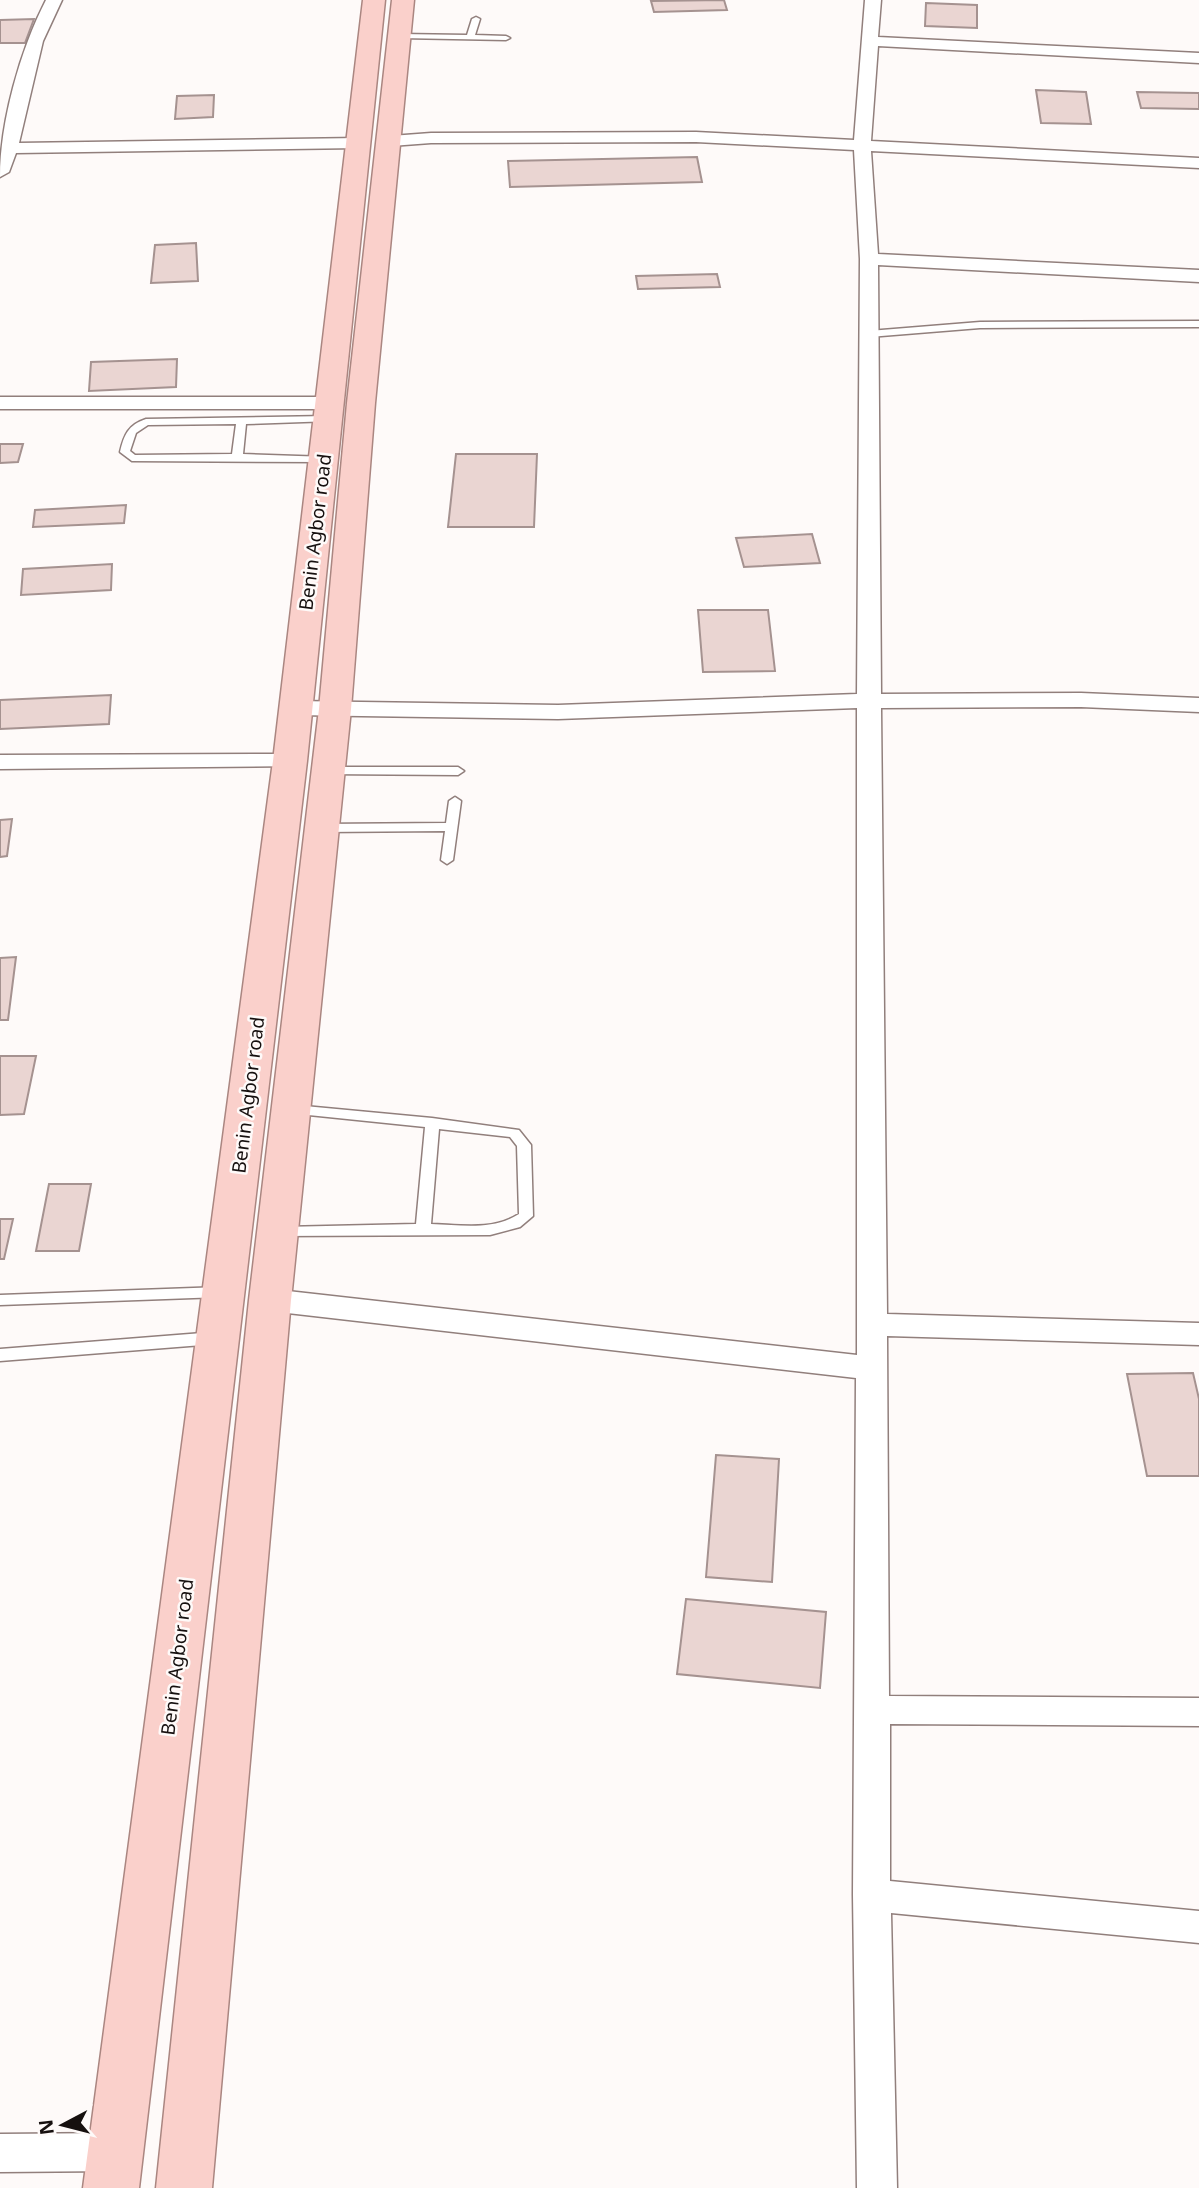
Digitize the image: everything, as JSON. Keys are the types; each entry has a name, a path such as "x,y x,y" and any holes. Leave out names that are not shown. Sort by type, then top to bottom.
{"highway":[{"name":"Benin Agbor road","path":"184,2188 270,1300 335,709 361,403 375,142 374,0"},
{"name":"Benin Agbor road","path":"113,2170 290,761 329,411 375,142 402,18"}],"street":[{"path":"0,173 27,68 45,15 54,0"},
{"path":"873,0 862,147 869,259 872,1895 877,2188"},
{"path":"869,41 1199,58"},
{"path":"5,148 375,142 431,138 696,138 1199,163"},
{"path":"869,259 1199,276"},
{"path":"0,403 329,411"},
{"path":"295,708 558,712 869,701 1081,700 1199,705"},
{"path":"0,762 290,761"},
{"path":"270,1300 872,1368"},
{"path":"872,1325 1199,1334"},
{"path":"872,1710 1199,1712"},
{"path":"872,1895 1199,1927"},
{"path":"0,2153 113,2170"}],"lane":[{"path":"402,18 470,37 506,38"},
{"path":"470,37 476,19"},
{"path":"869,334 980,325 1199,324"},
{"path":"324,459 132,458 125,452 129,432 135,426 146,422 241,421 329,411"},
{"path":"237,457 241,421"},
{"path":"327,771 458,771"},
{"path":"447,860 455,801"},
{"path":"321,828 451,827"},
{"path":"277,1232 422,1228 495,1230 514,1226 526,1216 524,1145 514,1133 290,1109"},
{"path":"422,1228 432,1123"},
{"path":"0,1300 223,1292"},
{"path":"0,1355 217,1338"}],"building":[{"path":"724,0 727,10 654,12 651,1"},
{"path":"926,3 977,5 977,28 925,26"},
{"path":"34,19 25,43 0,43 0,20"},
{"path":"1036,90 1086,92 1091,124 1041,123"},
{"path":"1137,92 1199,93 1199,109 1141,108"},
{"path":"214,95 213,117 175,119 177,96"},
{"path":"697,157 702,182 510,187 508,161"},
{"path":"196,243 198,281 151,283 155,245"},
{"path":"717,274 720,287 638,289 636,276"},
{"path":"177,359 176,387 89,391 91,362"},
{"path":"0,444 23,444 18,462 0,463"},
{"path":"456,454 537,454 534,527 448,527"},
{"path":"126,505 124,523 33,527 35,510"},
{"path":"812,534 820,563 744,567 736,538"},
{"path":"112,564 111,590 21,595 23,569"},
{"path":"698,610 768,610 775,671 703,672"},
{"path":"111,695 109,724 0,729 0,700"},
{"path":"12,819 7,856 0,857 0,820"},
{"path":"16,957 8,1020 0,1020 0,958"},
{"path":"0,1056 36,1056 24,1114 0,1115"},
{"path":"49,1184 91,1184 79,1251 36,1251"},
{"path":"0,1219 13,1219 4,1259 0,1259"},
{"path":"1193,1373 1199,1399 1199,1476 1147,1476 1127,1374"},
{"path":"716,1455 779,1459 772,1582 706,1577"},
{"path":"686,1599 826,1612 820,1688 677,1674"}]}
